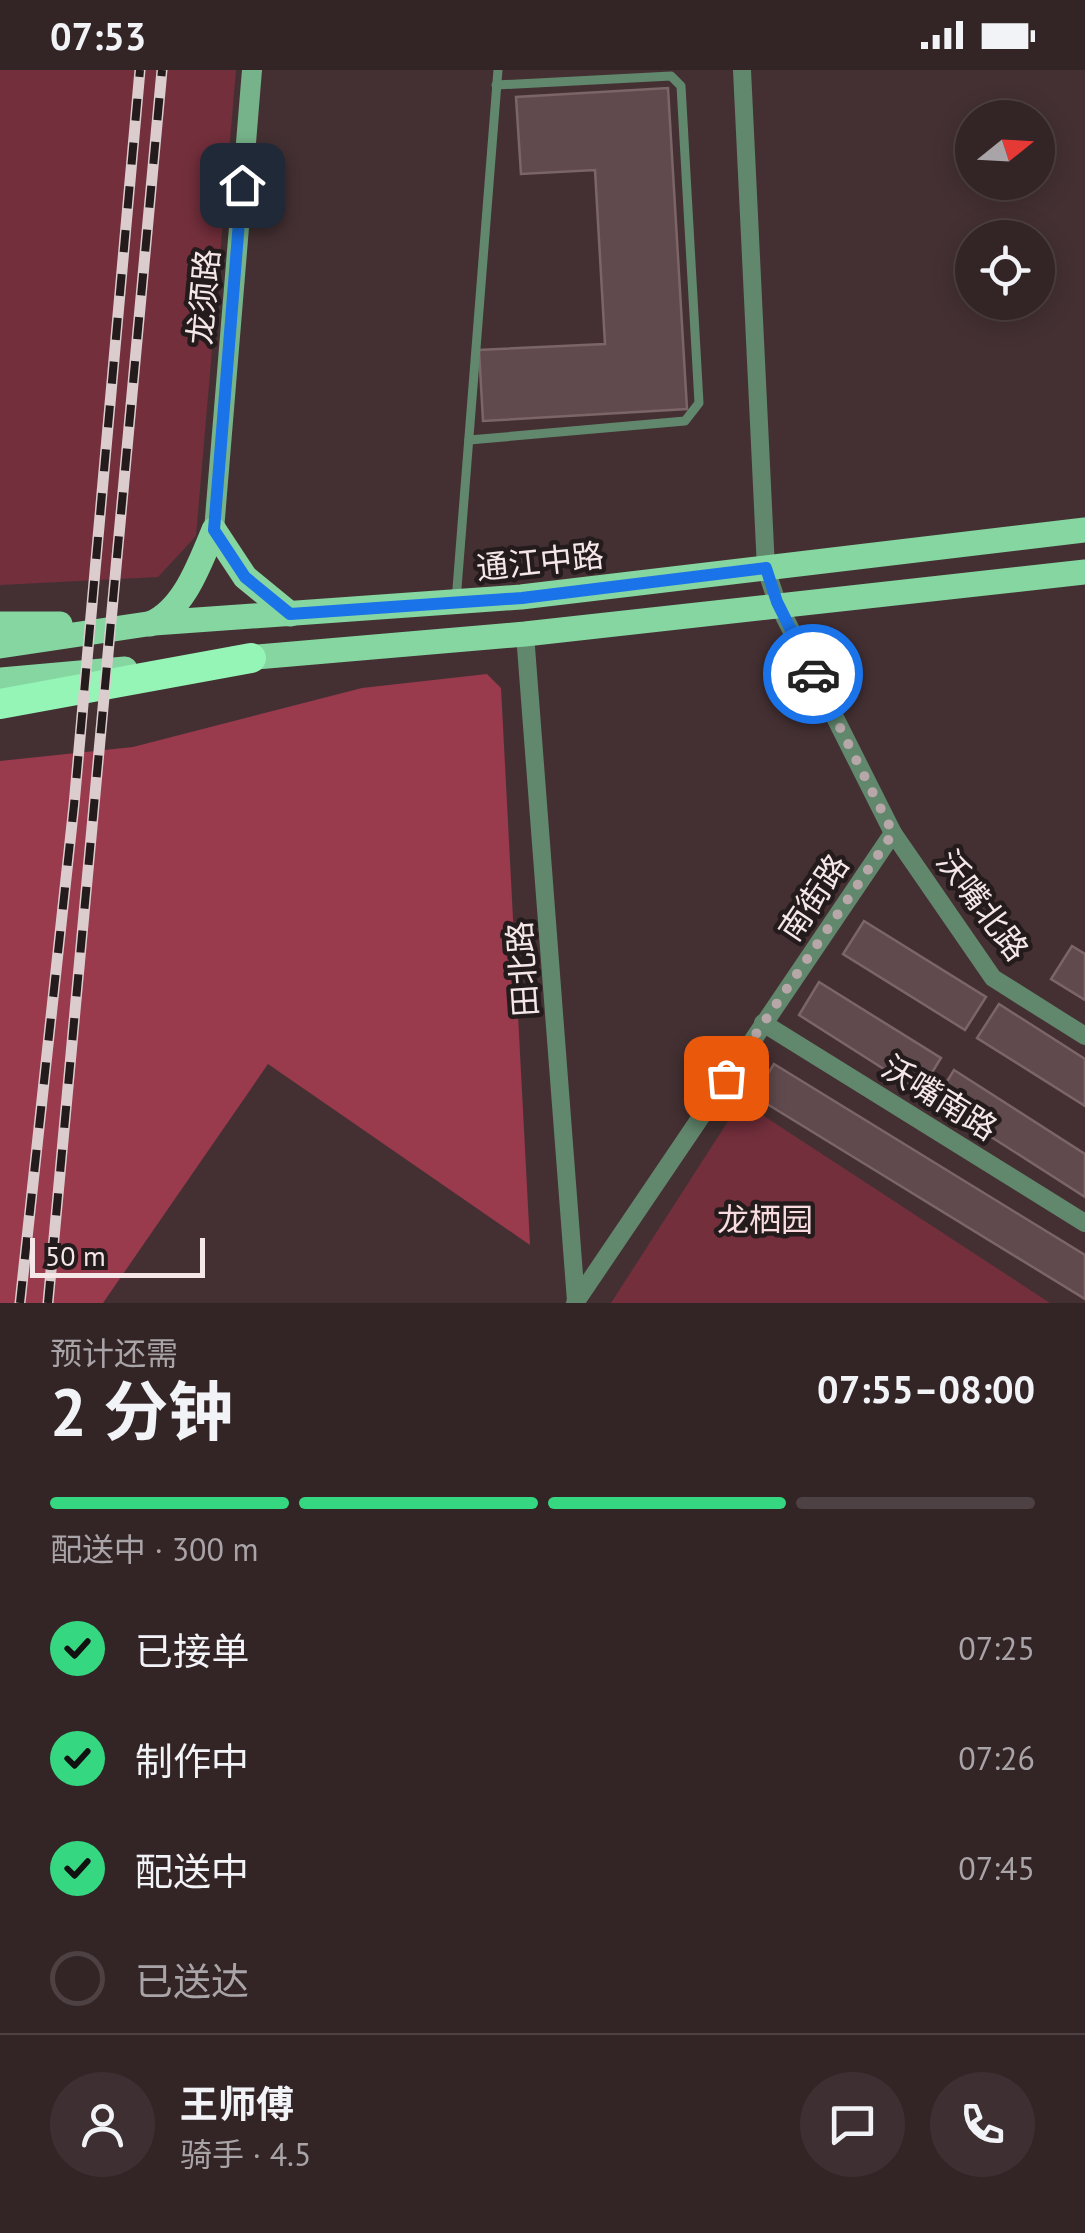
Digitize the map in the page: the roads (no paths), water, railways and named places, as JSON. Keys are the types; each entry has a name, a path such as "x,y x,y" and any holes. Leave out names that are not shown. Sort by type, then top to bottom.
{"highway":[{"path":"0,704 251,658"}],"main road":[{"path":"214,530 245,577 290,614"},
{"path":"0,624 154,624 174,606 193,577 214,530"},
{"name":"通江中路","path":"0,646 154,624 456,602 1085,530"},
{"path":"0,680 525,634 777,602 1085,572"}],"street":[{"name":"龙须路","path":"214,530 252,70"},
{"path":"742,70 766,568 777,602 893,833"},
{"name":"田北路","path":"525,634 576,1302"},
{"name":"南街路","path":"576,1302 893,833"},
{"name":"沃嘴北路","path":"893,833 993,978 1085,1036"},
{"name":"沃嘴南路","path":"763,1024 1085,1222"}],"lane":[{"path":"456,602 498,70"},
{"path":"468,440 685,421 699,403 681,86 670,76 496,85"}],"railway":[{"path":"20,1303 74,805 140,70"},
{"path":"48,1303 162,70"}],"park label":[{"name":"龙栖园","path":"765,1219"}]}
